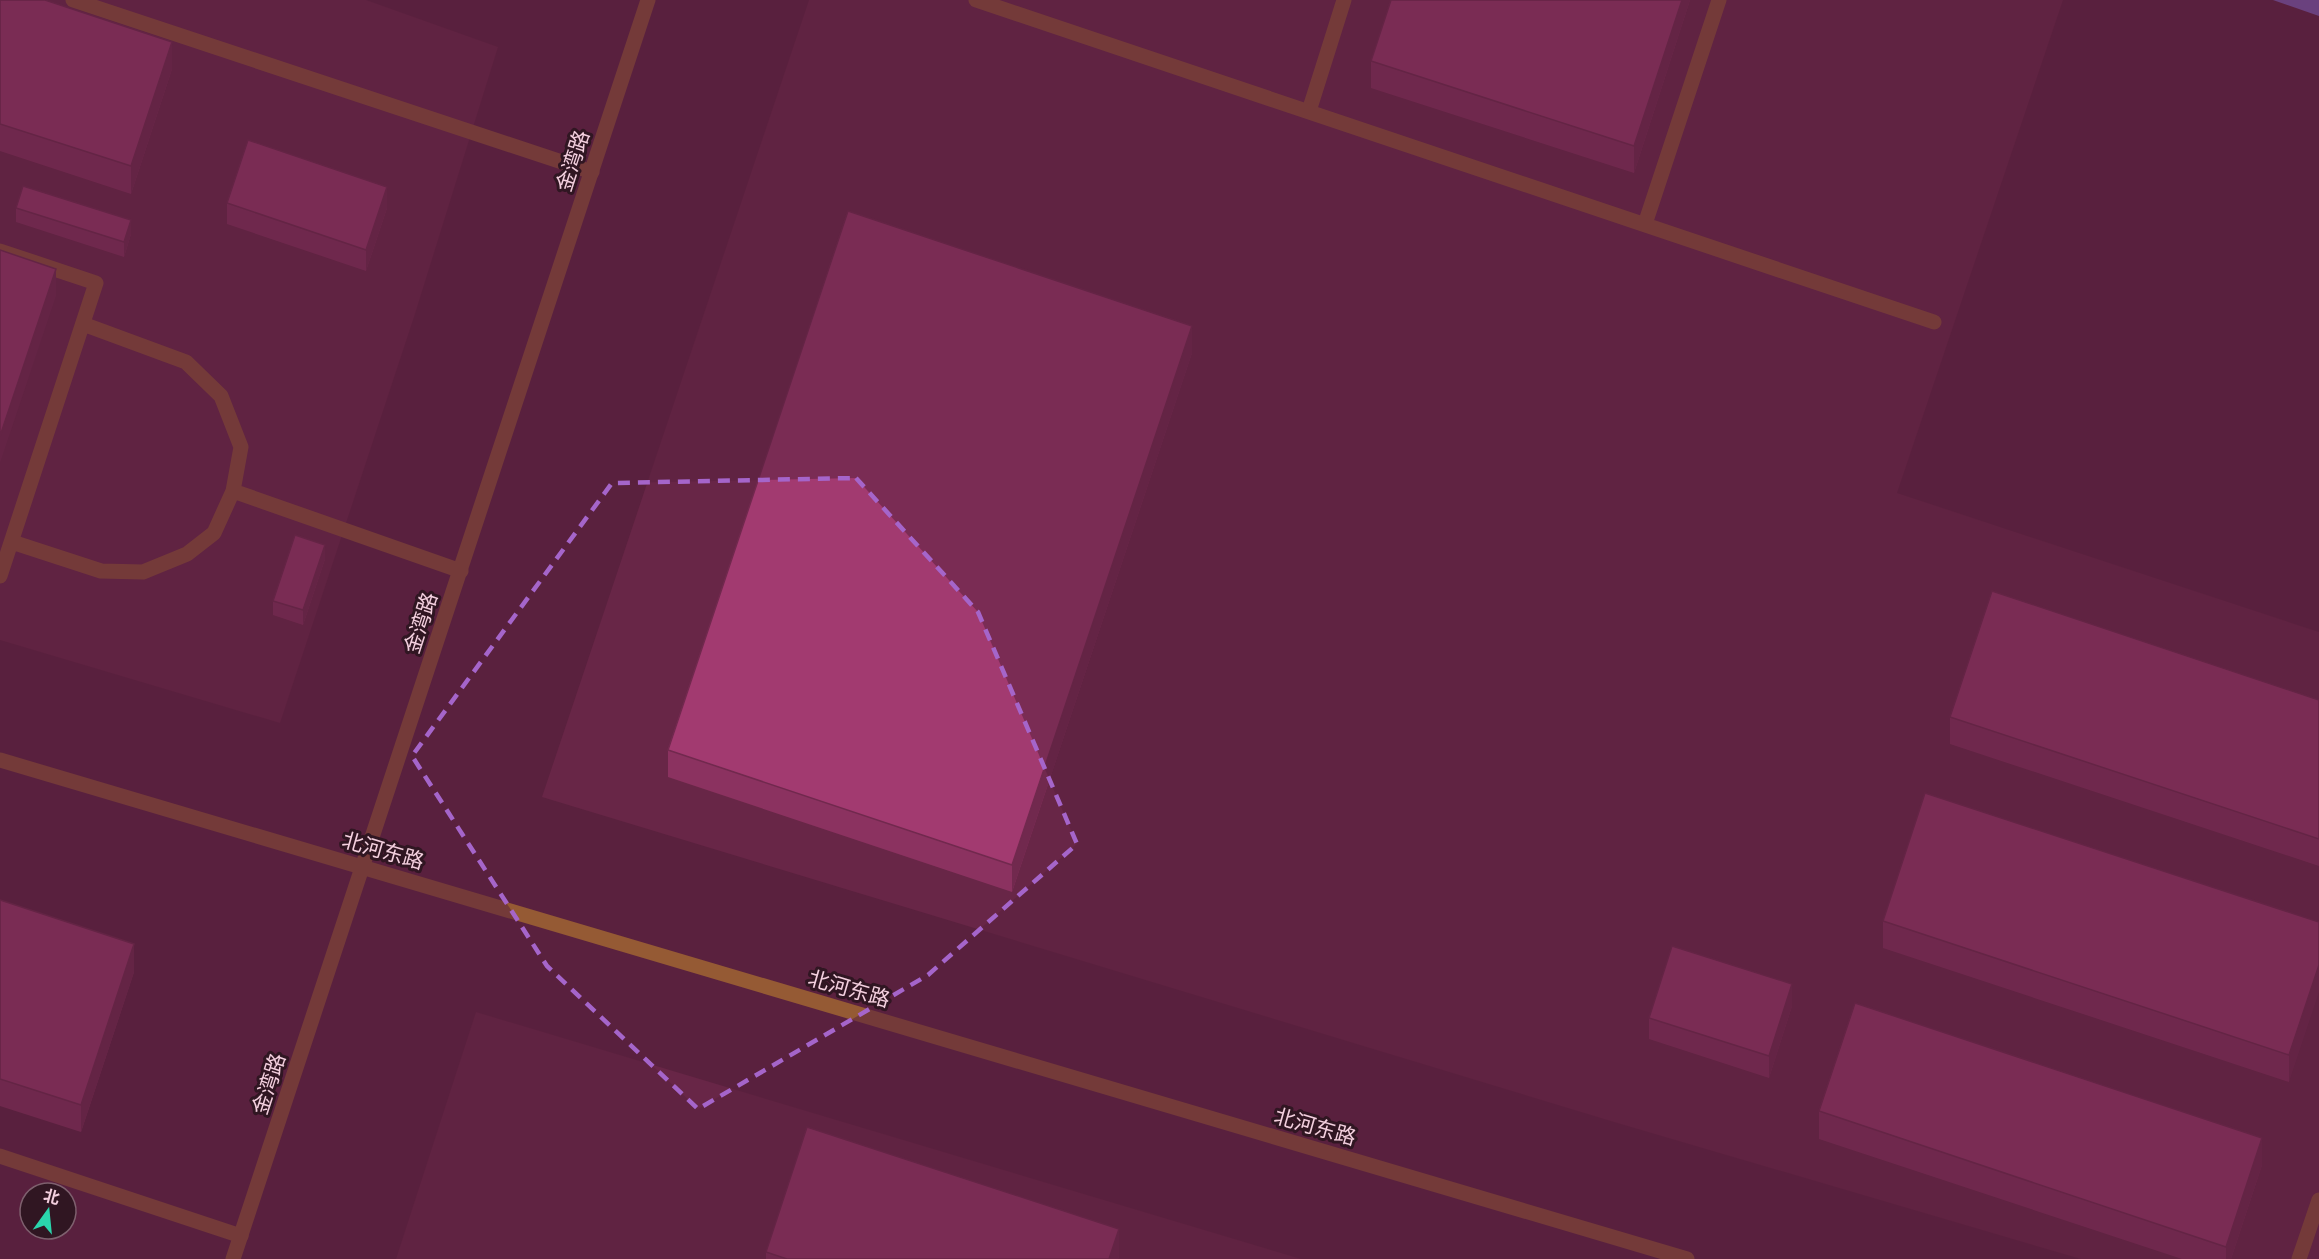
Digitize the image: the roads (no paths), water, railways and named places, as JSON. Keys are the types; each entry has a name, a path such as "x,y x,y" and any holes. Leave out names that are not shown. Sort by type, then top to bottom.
{"street":[{"path":"73,0 592,172"},
{"name":"金湾路","path":"233,1259 648,0"},
{"path":"976,0 1934,322"},
{"path":"1309,111 1344,0"},
{"path":"1646,224 1719,0"},
{"path":"0,251 96,283 0,576"},
{"path":"12,542 101,571 143,572 187,554 214,533 233,491 241,447 221,396 186,362 83,324"},
{"path":"233,491 460,571"},
{"name":"北河东路","path":"0,760 1687,1259"},
{"path":"0,1156 241,1236"},
{"path":"2299,1259 2319,1200"}]}
